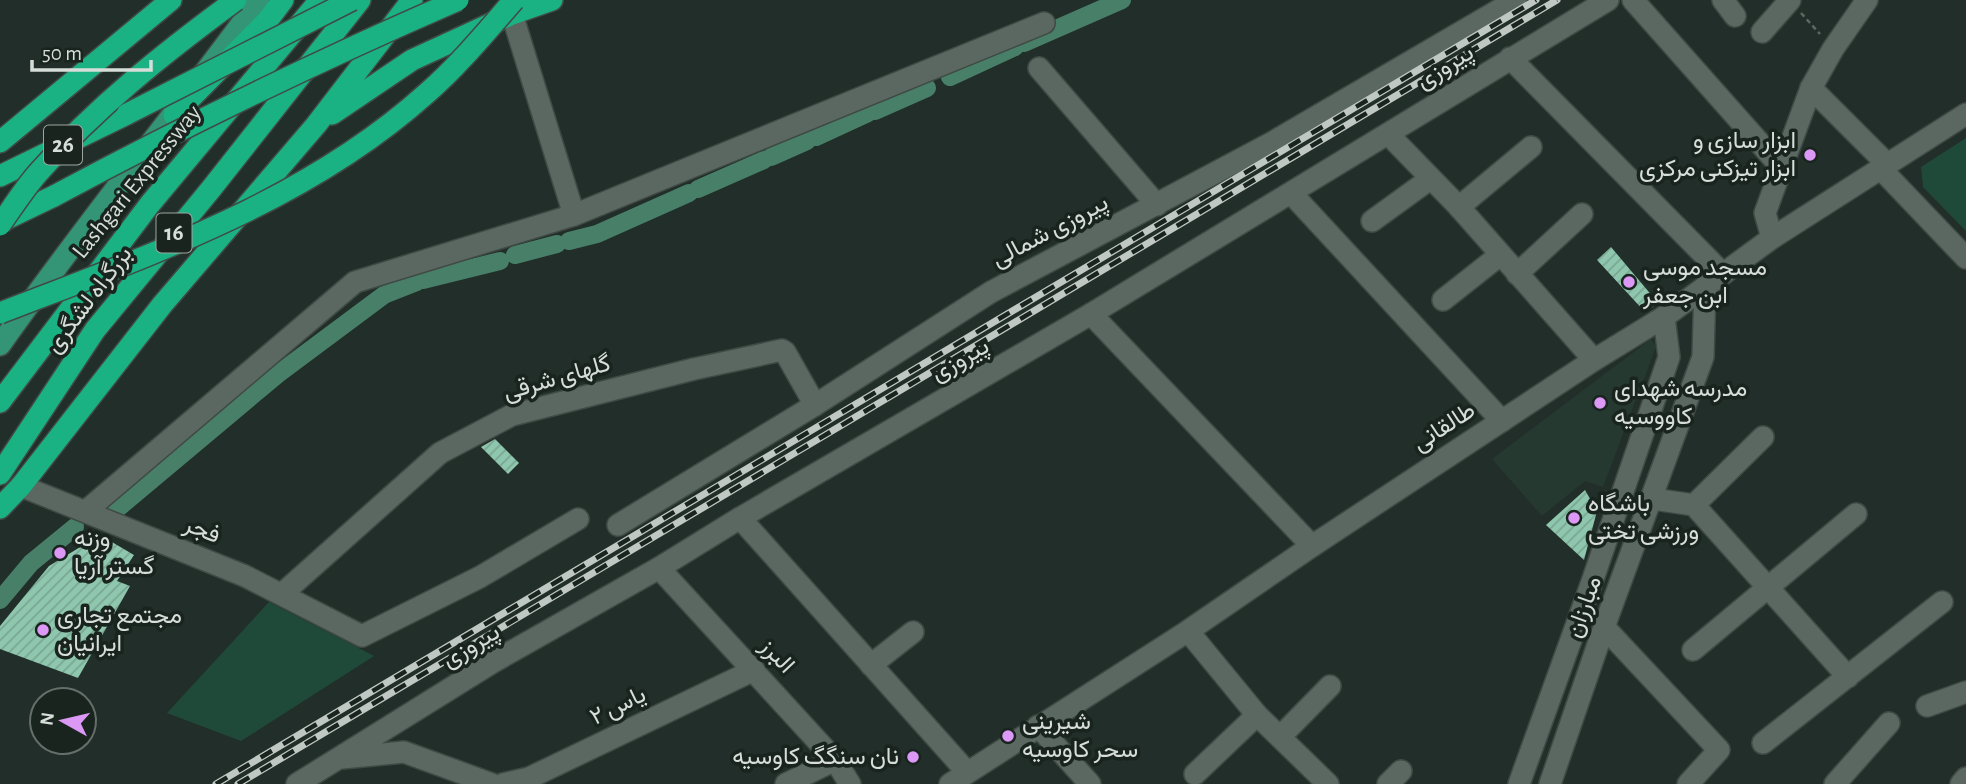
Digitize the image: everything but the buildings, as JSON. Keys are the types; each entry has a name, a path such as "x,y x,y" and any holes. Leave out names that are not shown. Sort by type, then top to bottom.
{"highway":[{"path":"0,142 171,0"},
{"path":"0,224 36,175 79,128 117,93 236,0"},
{"path":"174,115 268,20 283,0"},
{"name":"Lashgari Expressway","path":"0,402 150,204 320,0"},
{"name":"26","path":"0,176 352,0"},
{"name":"بزرگراه لشگری","path":"0,474 95,330 211,189 360,0"},
{"path":"0,508 21,486 162,305 316,125 412,0"},
{"name":"26","path":"0,224 141,149 341,51 458,0"},
{"path":"316,125 412,60 513,7 552,0"},
{"path":"0,313 196,235 272,200 375,135 427,93 513,7"}],"main road":[{"path":"0,345 64,255 260,0"}],"street":[{"name":"پیروزی شمالی","path":"618,525 815,405 991,292 1273,142 1516,0"},
{"name":"پیروزی","path":"297,784 493,662 659,568 1091,314 1608,0"},
{"path":"1633,0 1781,167"},
{"path":"1762,32 1790,0"},
{"path":"1772,238 1765,213 1811,88 1833,49 1867,0"},
{"path":"513,7 574,215"},
{"path":"86,511 355,282 574,215 1044,23"},
{"path":"1510,58 1723,274"},
{"path":"1039,68 1157,205"},
{"path":"1811,88 1966,258"},
{"name":"طالقانی","path":"957,780 1188,631 1594,360 1664,317 1772,238 1966,114"},
{"path":"1388,134 1459,207 1594,360"},
{"path":"1459,207 1531,147"},
{"path":"1372,221 1430,178"},
{"path":"1291,193 1502,421"},
{"path":"1517,274 1582,214"},
{"path":"1443,300 1500,255"},
{"name":"مبارزان","path":"1550,784 1604,627 1703,357 1704,286"},
{"path":"1091,314 1312,546"},
{"name":"مبارزان","path":"1519,784 1593,579 1668,357 1664,317"},
{"name":"گلهای شرقی","path":"282,594 440,453 512,415 681,372 779,351 785,352 815,405"},
{"path":"1668,357 1703,357"},
{"path":"1694,505 1763,437"},
{"name":"فجر","path":"21,486 245,576 357,635 367,635 480,577 578,519"},
{"path":"1653,499 1694,505 1848,677"},
{"path":"1693,650 1856,514"},
{"path":"740,518 871,665 957,780"},
{"name":"البرز","path":"659,568 835,760 850,784"},
{"path":"1763,743 1942,602"},
{"path":"1604,627 1719,750 1688,784"},
{"path":"1188,631 1256,715 1328,784"},
{"path":"871,665 913,632"},
{"name":"یاس ۲","path":"503,784 529,778 754,670"},
{"path":"1280,737 1331,686"},
{"path":"1927,706 1966,692"},
{"path":"1195,774 1256,715"},
{"path":"1835,784 1889,723"},
{"path":"1038,726 1090,784"},
{"path":"336,759 404,752 492,784"},
{"path":"786,784 835,760"},
{"path":"1961,784 1966,778"}],"path":[{"path":"1790,0 1833,49"}],"shaded area":[{"name":"مدرسه شهدای کاووسیه","path":"1651,339 1656,347 1603,487 1585,481 1542,516 1492,459"}],"green space":[{"path":"1966,138 1966,231 1923,187 1921,167"},
{"path":"269,602 374,656 241,741 167,713"}],"waterway":[{"path":"1024,43 1122,0"},
{"path":"950,77 1015,47"},
{"path":"875,111 927,88"},
{"path":"816,137 868,113"},
{"path":"771,157 807,141"},
{"path":"698,189 764,160"},
{"path":"569,241 597,234 689,193"},
{"path":"515,255 557,244"},
{"path":"423,280 500,261"},
{"path":"117,509 278,374 384,295 417,282"},
{"path":"0,600 31,563 75,527"}],"railway":[{"path":"216,784 1536,0"},
{"path":"238,784 1557,0"}],"place":[{"name":"ابزار سازی و ابزار تیزکنی مرکزی","path":"1810,155"},
{"name":"مسجد موسی ابن جعفر","path":"1629,282"},
{"name":"مدرسه شهدای کاووسیه","path":"1600,403"},
{"name":"باشگاه ورزشی تختی","path":"1574,518"},
{"name":"وزنه گستر آریا","path":"60,553"},
{"name":"مجتمع تجاری ایرانیان","path":"43,630"},
{"name":"شیرینی سحر کاوسیه","path":"1008,736"},
{"name":"نان سنگگ کاوسیه","path":"913,757"}]}
